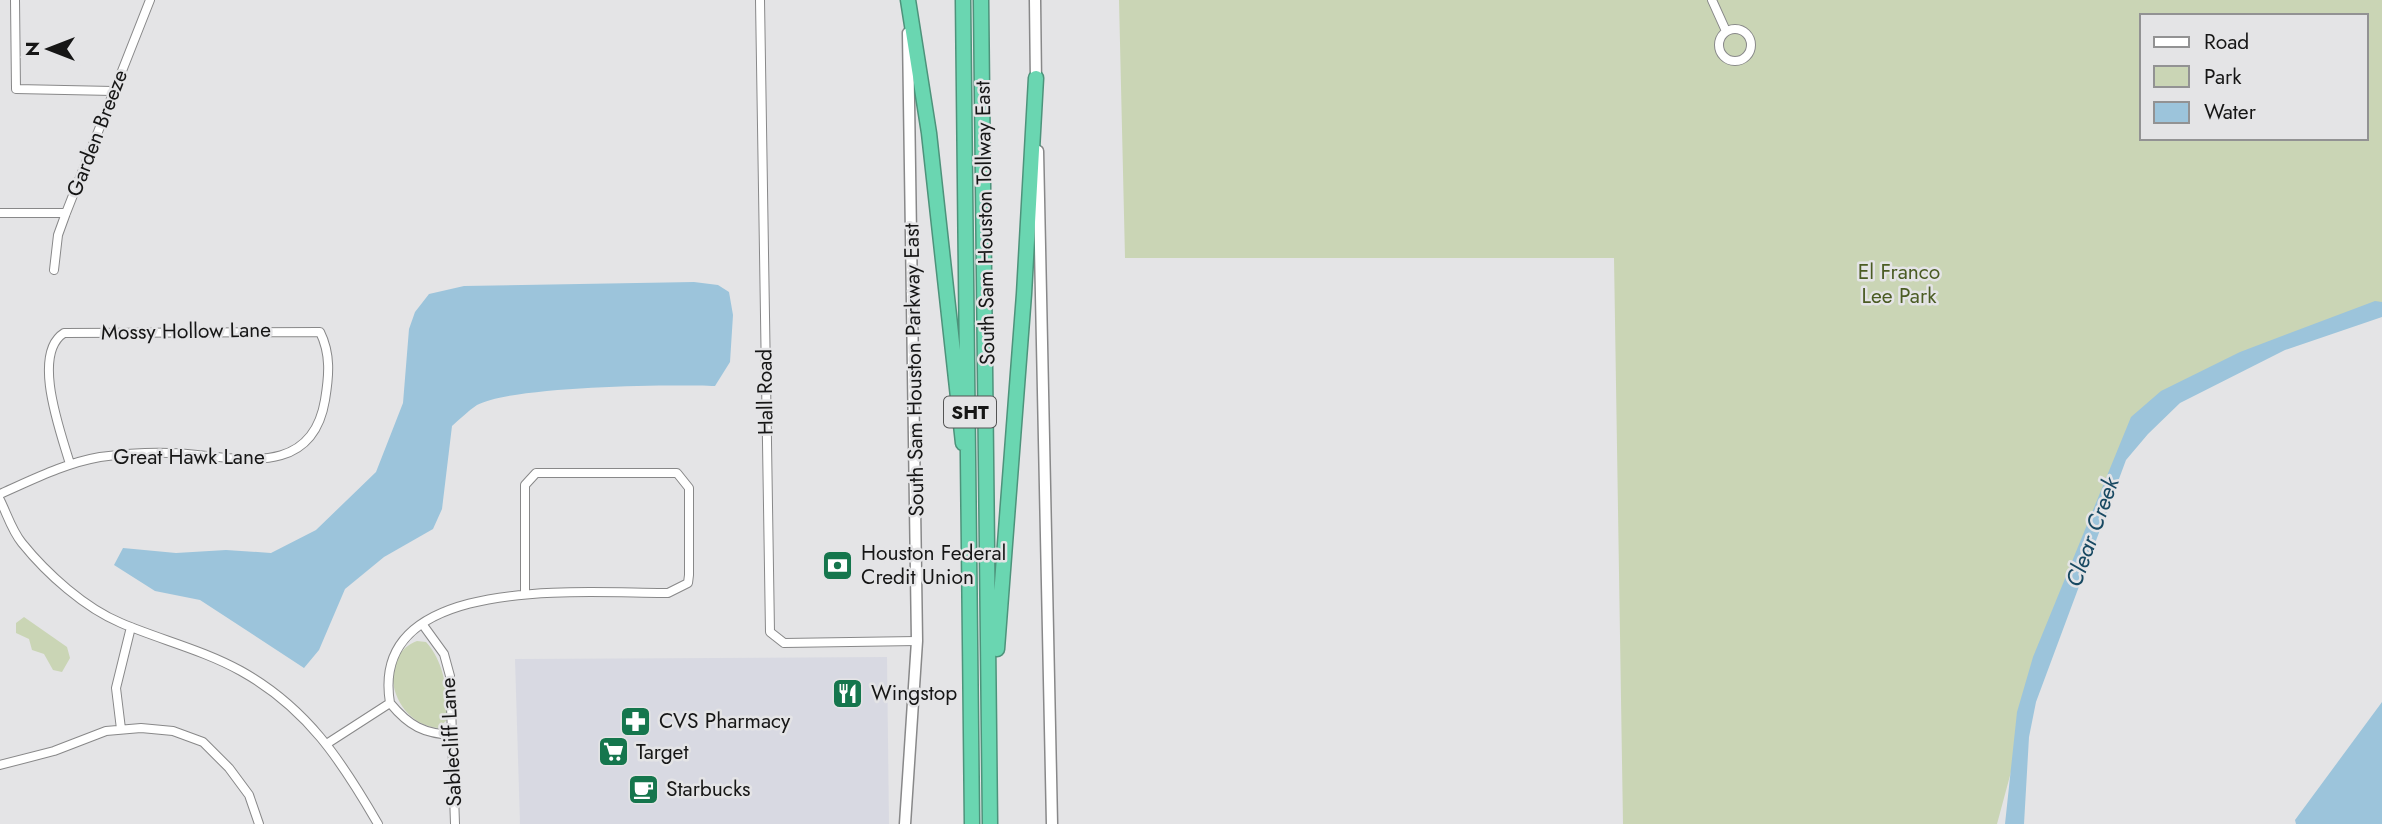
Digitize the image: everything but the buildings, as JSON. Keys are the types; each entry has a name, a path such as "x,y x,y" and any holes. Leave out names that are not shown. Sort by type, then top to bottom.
{"highway":[{"path":"908,0 929,133 971,509"},
{"name":"South Sam Houston Tollway East","path":"963,0 971,509 972,824"},
{"name":"South Sam Houston Tollway East","path":"981,0 991,677 990,824"},
{"path":"991,677 1001,628 1036,78"}],"main road":[{"name":"South Sam Houston Parkway East","path":"905,824 917,641 908,0"},
{"path":"1035,0 1052,824"}],"street":[{"path":"15,0 16,89 113,91"},
{"name":"Garden Breeze","path":"54,270 58,235 150,0"},
{"name":"Hall Road","path":"760,0 770,632 775,639 784,643 917,641"},
{"path":"1712,0 1726,31"},
{"path":"0,213 66,213"},
{"name":"Mossy Hollow Lane","path":"70,464 56,418 48,369 54,340 64,333 320,332"},
{"name":"Great Hawk Lane","path":"0,494 70,464 100,457 171,453 245,460 272,459 296,448 319,426 325,401 329,369 327,345 320,332"},
{"path":"454,735 425,732 412,727 390,703 388,676 392,660 401,645 423,625 457,605 503,594 524,594 668,593 688,583 689,488 677,473 536,473 525,485 524,594"},
{"path":"0,500 21,542 75,595 131,627 241,671 304,716 328,743 378,824"},
{"name":"Sablecliff Lane","path":"423,625 444,654 450,676 455,824"},
{"path":"121,729 116,688 131,627"},
{"path":"328,743 390,703"},
{"path":"0,765 121,729 173,731 203,742 229,768 249,795 259,824"}],"shaded area":[{"path":"887,657 889,824 520,824 515,659"}],"green space":[{"name":"El Franco Lee Park","path":"1119,0 2382,0 2382,311 2370,310 2163,402 2115,468 2029,705 1997,824 1623,824 1614,258 1125,258"},
{"path":"24,617 67,647 70,658 62,672 53,670 44,654 32,650 29,639 16,633 16,623"},
{"path":"417,641 426,642 432,650 444,679 447,720 438,728 422,724 410,715 400,703 394,689 396,661 404,649"}],"water":[{"path":"694,282 718,285 729,292 733,315 730,362 715,386 664,385 556,390 495,399 477,405 452,426 442,509 433,529 384,557 345,589 319,650 304,668 200,600 155,591 114,565 123,548 176,553 226,550 271,553 316,530 376,472 403,403 409,329 415,312 429,294 464,286"},
{"name":"Clear Creek","path":"2375,301 2382,302 2382,317 2285,350 2180,403 2126,460 2036,702 2029,737 2024,824 2005,824 2017,712 2033,657 2131,417 2161,391 2240,352"},
{"path":"2382,702 2382,824 2296,824 2295,820"}],"place":[{"name":"Houston Federal Credit Union","path":"838,565"},
{"name":"Wingstop","path":"848,693"},
{"name":"CVS Pharmacy","path":"636,721"},
{"name":"Target","path":"613,752"},
{"name":"Starbucks","path":"643,789"}]}
